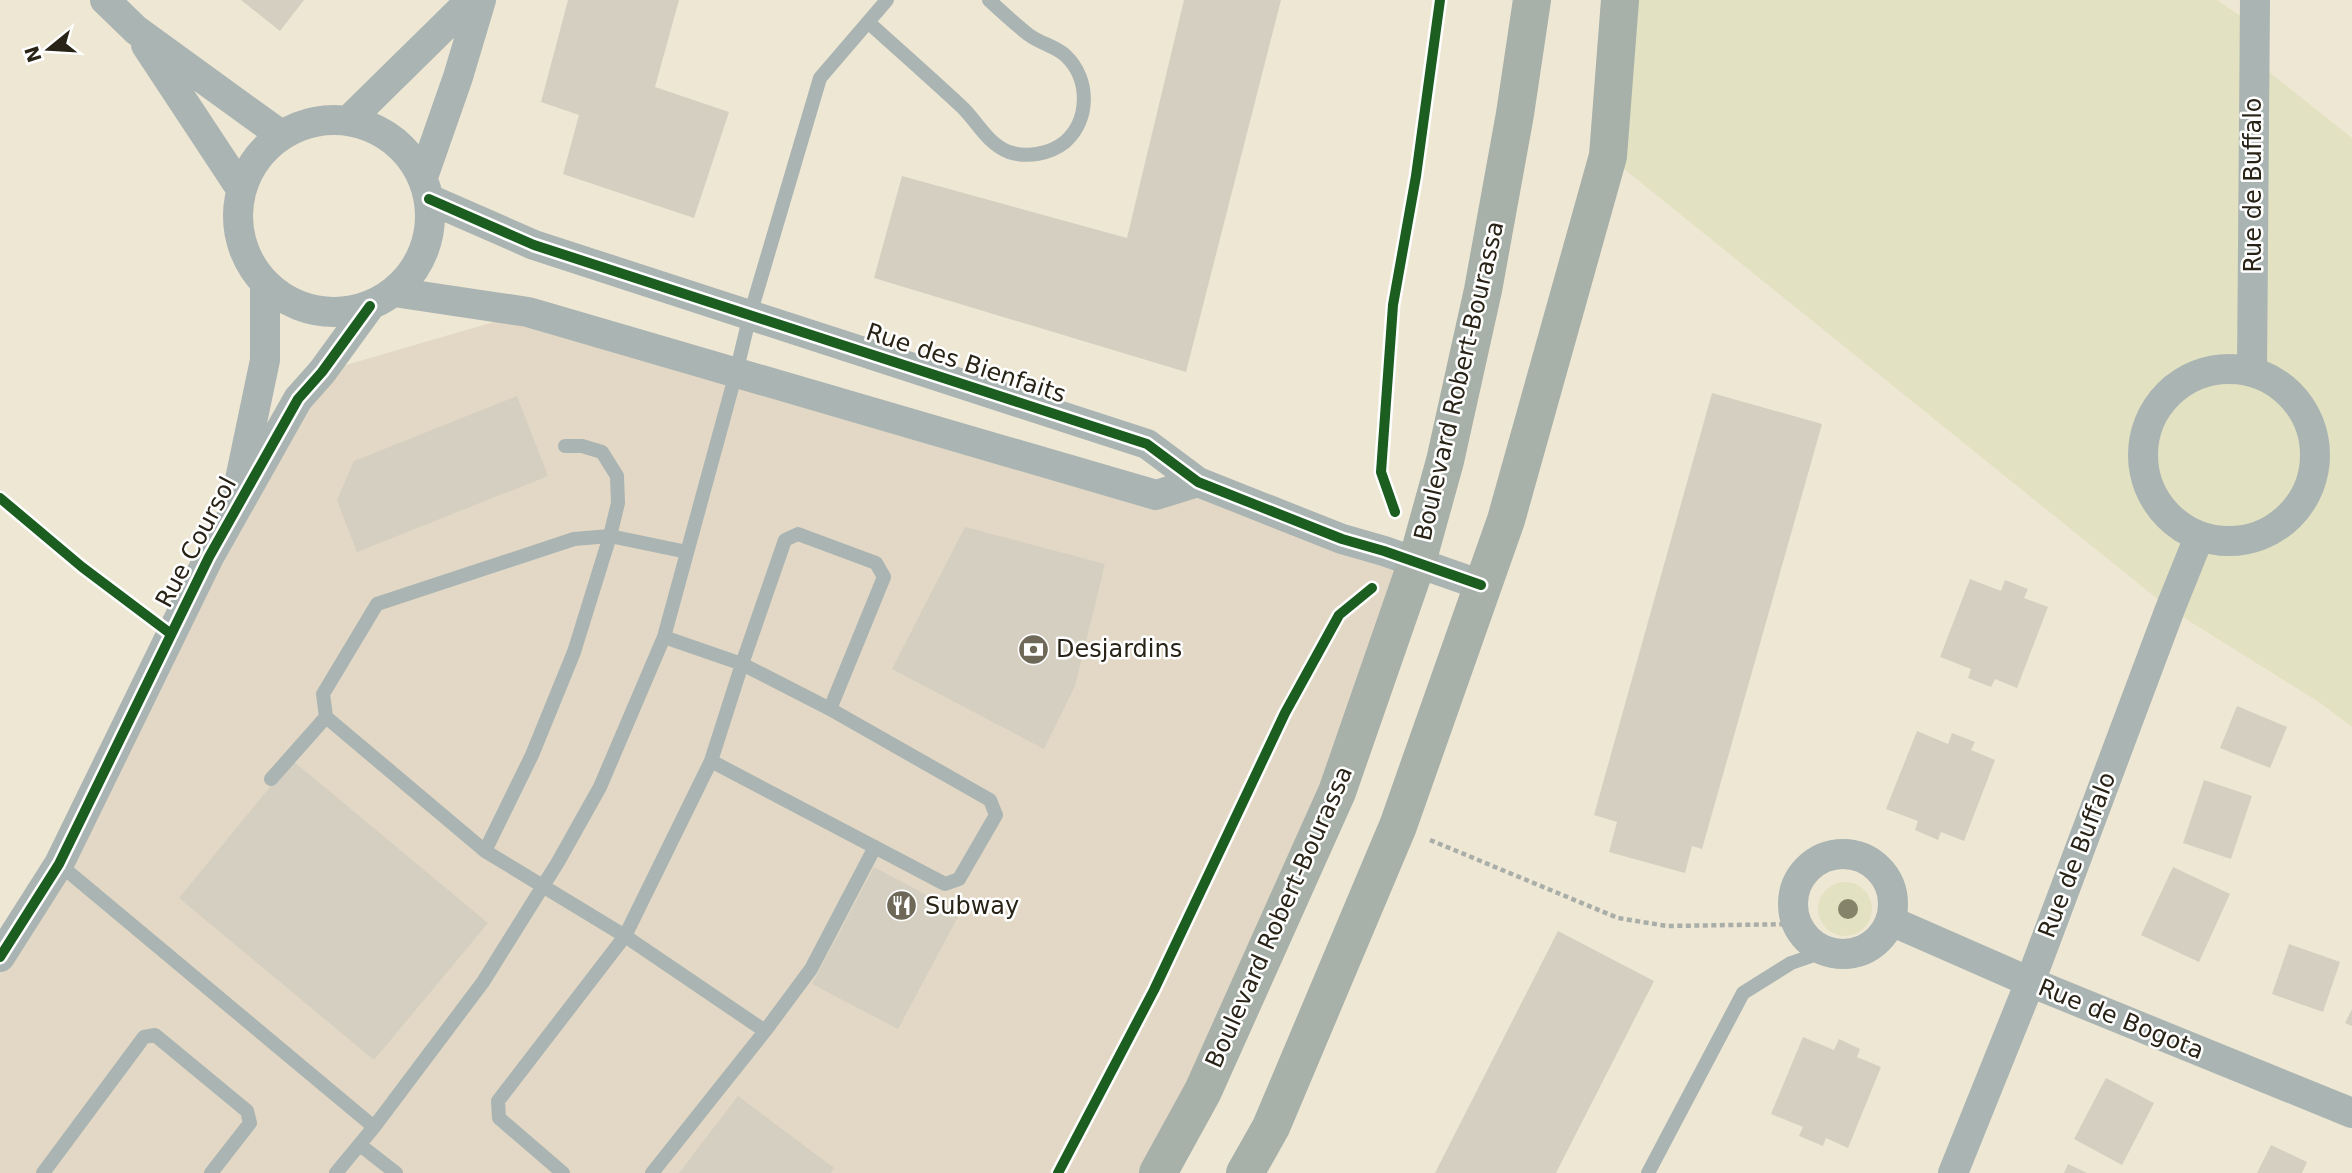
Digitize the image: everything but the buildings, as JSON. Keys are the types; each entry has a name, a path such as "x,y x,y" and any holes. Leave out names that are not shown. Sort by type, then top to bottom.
{"highway":[{"name":"Boulevard Robert-Bourassa","path":"1158,1173 1203,1091 1337,792 1417,562 1445,461 1483,290 1515,114 1532,0"},
{"path":"1245,1173 1271,1127 1398,826 1506,520 1608,156 1619,0"}],"street":[{"path":"105,0 136,30 281,135"},
{"path":"349,120 471,0"},
{"path":"426,188 405,150 380,131 349,120 303,124 281,135 256,159 241,190 237,215 240,240 250,264 265,284 288,301 314,311 342,313 382,299 412,273 424,251 430,226 426,188 481,0"},
{"name":"Rue de Buffalo","path":"2252,370 2255,0"},
{"path":"136,30 241,190"},
{"name":"Rue des Bienfaits","path":"426,188 534,245 1147,443 1198,482 1342,539 1481,585"},
{"name":"Rue Coursol","path":"233,516 265,360 265,284"},
{"path":"382,299 528,312 1156,495 1198,482"},
{"name":"Rue Coursol","path":"0,957 59,864 209,558 298,399 382,299"},
{"path":"2222,368 2252,370 2277,382 2297,401 2311,425 2316,453 2311,481 2299,505 2279,525 2255,538 2227,541 2200,537 2174,522 2155,500 2144,472 2143,443 2152,415 2169,391 2194,375 2222,368"},
{"name":"Rue de Buffalo","path":"1953,1173 2030,982 2170,609 2200,537"},
{"path":"1847,854 1862,858 1876,866 1886,877 1892,891 1891,921 1883,935 1871,946 1857,953 1841,955 1826,951 1812,943 1801,932 1794,901 1797,886 1805,872 1832,855 1847,854"},
{"name":"Rue de Bogota","path":"1891,921 2030,982 2352,1113"}],"lane":[{"path":"336,1173 483,982 600,787 664,637 750,315 820,78 887,0"},
{"path":"868,22 966,111 993,143 1010,152 1029,155 1048,151 1065,142 1077,127 1084,108 1084,89 1078,71 1066,55 1032,37 989,0"},
{"path":"485,850 532,755 575,652 618,503 617,476 602,452 582,446 565,446"},
{"path":"563,1173 499,1118 498,1101 625,936 711,761 785,540 798,534 876,563 884,577 830,709"},
{"path":"687,552 610,536 574,539 377,604 323,694 326,717 485,850 625,936 765,1031"},
{"path":"664,637 742,664 830,709 989,800 996,815 959,879 945,884 711,761"},
{"path":"271,779 326,717"},
{"path":"652,1173 811,969 875,847"},
{"path":"59,864 374,1127"},
{"path":"1648,1173 1743,993 1791,963 1826,951"},
{"path":"43,1173 144,1037 155,1035 247,1111 250,1123 211,1173"},
{"path":"360,1145 396,1173"}],"path":[{"path":"1398,826 1618,918 1667,926 1798,924"}],"shaded area":[{"path":"528,312 1156,495 1198,482 1417,562 1158,1173 0,1173 0,957 322,372"}],"green space":[{"path":"1620,0 2217,0 2255,26 2254,60 2352,138 2352,727 2319,702 2170,609 1608,156"},
{"path":"1845,882 1864,890 1872,909 1864,928 1845,936 1826,928 1818,909 1826,890"}],"cycle path":[{"path":"1395,512 1381,472 1393,305 1416,176 1440,0"},
{"path":"429,199 534,245 1147,444 1198,482 1342,539 1481,585"},
{"path":"0,957 59,864 209,557 298,399 322,372 370,306"},
{"path":"0,498 82,567 171,634"},
{"path":"1058,1173 1154,990 1285,713 1339,615 1372,588"}],"place":[{"name":"Desjardins","path":"1033,649"},
{"name":"Subway","path":"902,906"}]}
